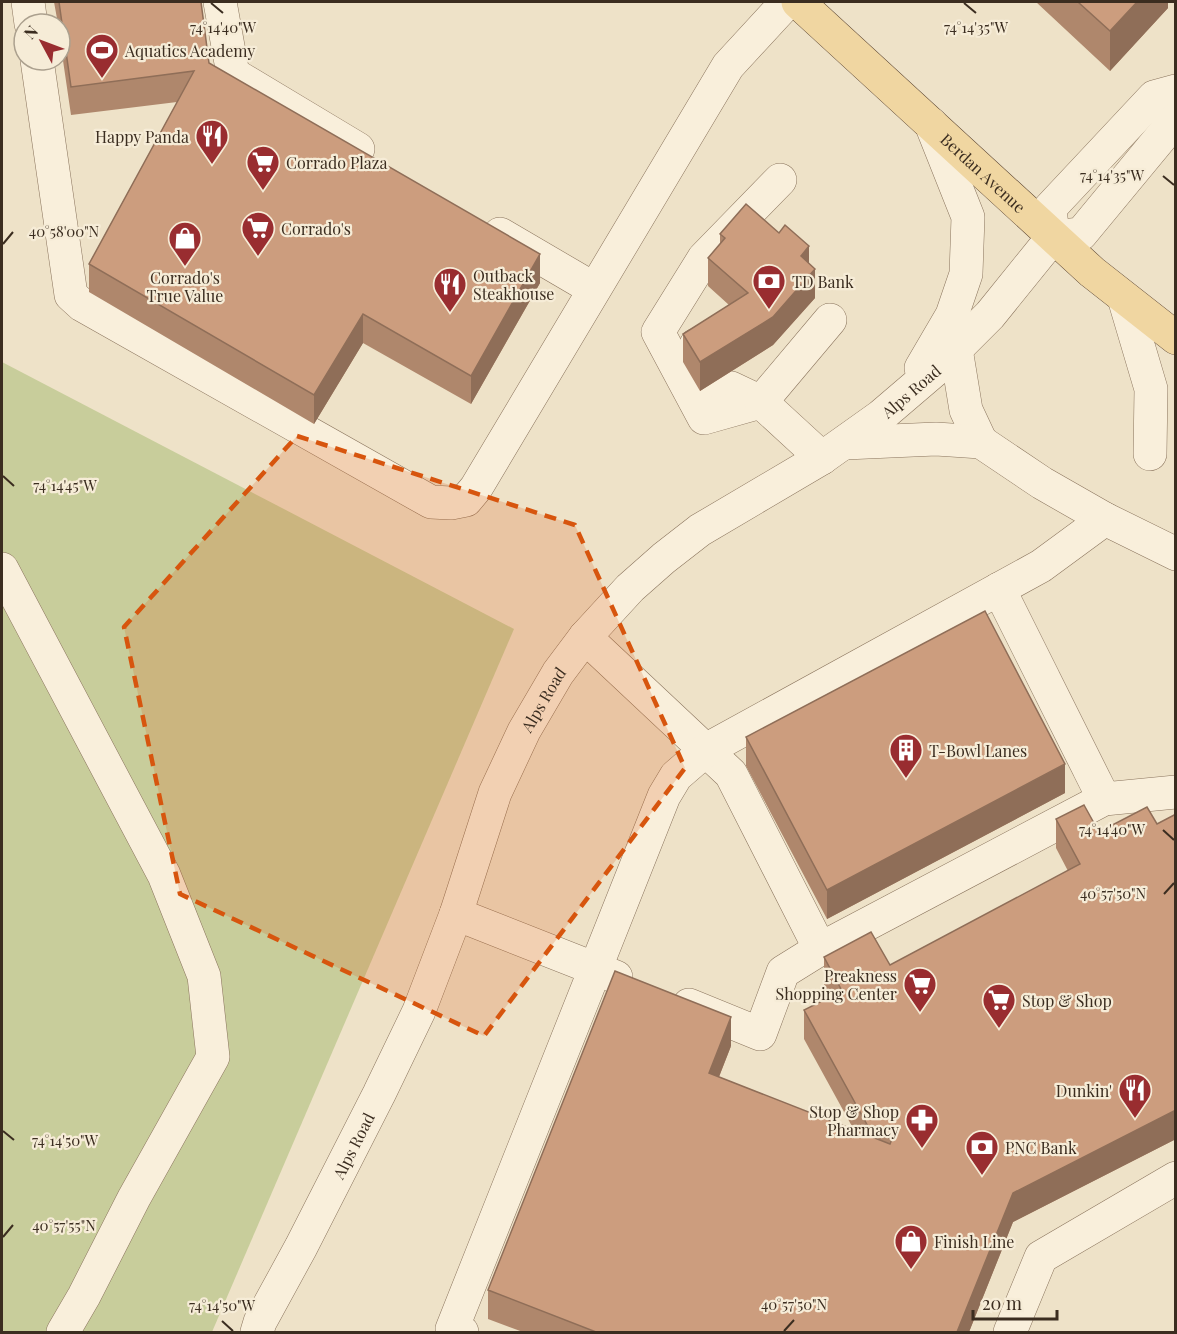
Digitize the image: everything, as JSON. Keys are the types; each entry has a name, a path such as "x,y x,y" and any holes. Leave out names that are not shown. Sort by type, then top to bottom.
{"main road":[{"name":"Berdan Avenue","path":"798,2 1092,272 1176,338"}],"street":[{"path":"220,2 232,74 384,165"},
{"path":"39,72 71,295 82,304 431,502 451,503 466,500 476,488 728,66 787,2"},
{"path":"1176,91 1154,97 1050,208 1053,237 1080,234 1176,119"},
{"path":"905,396 952,315 966,274 968,217 930,124"},
{"path":"780,180 704,258 658,332 704,418 761,402 830,320"},
{"path":"472,217 594,289"},
{"name":"Alps Road","path":"257,1332 260,1322 301,1247 419,1011 456,914 495,793 524,731 558,673 585,637 630,588 700,530 834,451 905,396 990,315 1053,237"},
{"path":"1124,298 1151,389 1150,454 1176,440"},
{"path":"677,301 697,338 693,356 711,384 731,388 761,402 834,451 936,439 981,442 1042,483 1105,519 1176,554"},
{"path":"956,349 966,410 981,442"},
{"path":"462,1332 452,1329 664,796 676,776 706,750 1041,566 1105,519"},
{"path":"2,569 164,875 204,976 213,1057 134,1198 63,1332"},
{"path":"999,589 1104,799"},
{"path":"585,637 731,774 820,949"},
{"path":"456,914 760,1034 783,972 820,949 1104,799 1176,792"},
{"path":"1010,1332 1041,1257 1176,1178"}],"highlighted area":[{"path":"297,436 575,525 685,768 484,1036 180,894 124,627"}],"green space":[{"path":"2,362 514,629 212,1332 2,1332"}],"building":[{"name":"Corrado Plaza","path":"59,2 201,2 209,63 540,254 471,376 363,314 314,395 89,264 194,71 71,87 69,72 72,72 72,12 60,12"},
{"path":"1078,2 1137,2 1110,31"},
{"path":"746,204 779,233 785,225 809,246 801,256 815,269 773,317 700,362 683,334 748,293 708,258 725,238 720,234"},
{"name":"T-Bowl Lanes","path":"985,611 1065,764 827,890 746,737"},
{"path":"1084,805 1099,832 1147,807 1157,824 1176,814 1176,1110 1013,1193 957,1332 596,1332 488,1290 615,971 731,1017 709,1073 890,1144 892,1139 870,1130 804,1010 842,991 824,957 871,932 890,965 1080,864 1056,819"}],"place":[{"name":"Aquatics Academy","path":"102,79"},
{"name":"Happy Panda","path":"212,165"},
{"name":"Corrado Plaza","path":"263,191"},
{"name":"Corrado's","path":"258,257"},
{"name":"Corrado's True Value","path":"185,267"},
{"name":"TD Bank","path":"769,310"},
{"name":"Outback Steakhouse","path":"450,313"},
{"name":"T-Bowl Lanes","path":"906,779"},
{"name":"Preakness Shopping Center","path":"920,1013"},
{"name":"Stop & Shop","path":"999,1029"},
{"name":"Dunkin'","path":"1135,1119"},
{"name":"Stop & Shop Pharmacy","path":"922,1149"},
{"name":"PNC Bank","path":"982,1176"},
{"name":"Finish Line","path":"911,1270"}]}
